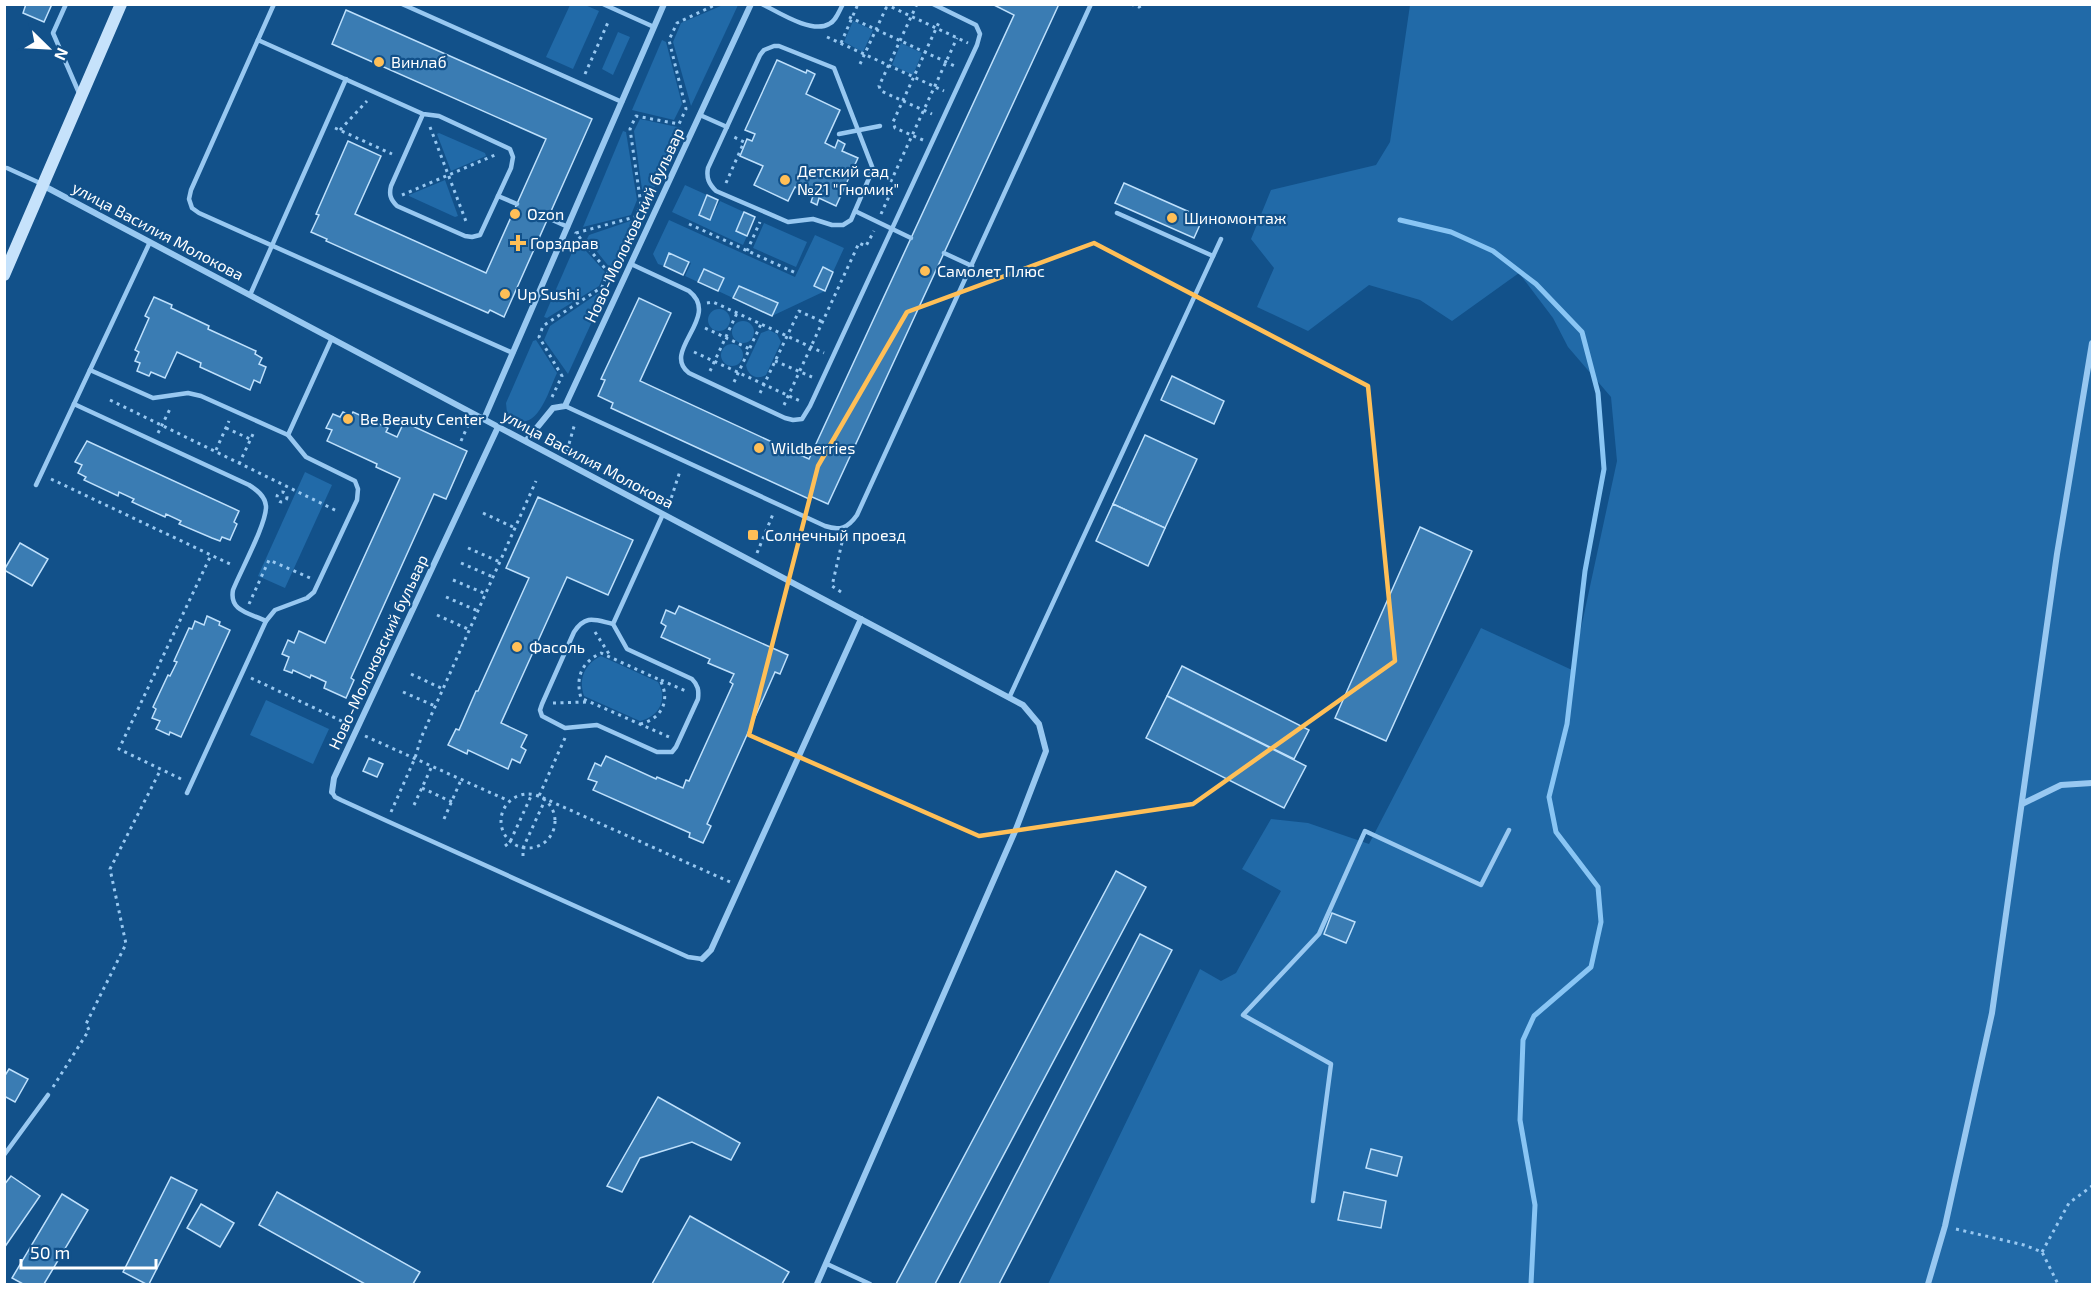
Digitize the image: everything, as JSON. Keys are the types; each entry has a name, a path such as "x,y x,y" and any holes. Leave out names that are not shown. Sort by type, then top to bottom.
{"main road":[{"path":"4,275 121,4"}],"street":[{"path":"484,419 664,4"},
{"name":"Ново-Молоковский бульвар","path":"565,406 751,4"},
{"name":"улица Василия Молокова","path":"44,186 1023,705 1039,724 1046,751 1012,840 827,1264"},
{"path":"1928,1284 1945,1226 1992,1013 2056,554 2092,343"},
{"path":"526,441 553,408 565,406"},
{"name":"Ново-Молоковский бульвар","path":"332,792 334,777 498,426"},
{"path":"702,959 711,950 861,619"},
{"path":"2022,804 2061,785 2092,783"},
{"path":"817,1284 827,1264"}],"lane":[{"path":"66,4 53,33 81,99"},
{"path":"274,4 191,190 189,199 192,208 513,353"},
{"path":"402,4 622,102"},
{"path":"603,4 654,27"},
{"path":"762,4 808,26 818,27 830,24 843,4"},
{"path":"631,264 696,296 700,306 680,360 682,368 755,404 794,420 802,418 822,382 976,47 980,34 976,26 933,4"},
{"path":"565,406 825,526 837,530 849,526 857,515 1091,4"},
{"path":"258,40 424,114 439,116 510,148 513,157 511,168 480,235 472,237 397,206 389,194 424,114"},
{"path":"779,46 834,68 873,169 851,220 843,225 832,225 813,219 788,222 712,187 707,176 727,127 760,55 768,48 779,46"},
{"path":"250,295 346,79"},
{"path":"700,115 727,127"},
{"path":"839,134 880,126"},
{"path":"7,168 44,186"},
{"path":"498,196 517,204"},
{"path":"855,212 911,238"},
{"path":"1118,213 1213,256"},
{"path":"548,218 568,227"},
{"path":"1009,698 1221,239"},
{"path":"36,485 150,242"},
{"path":"944,253 972,266"},
{"path":"288,435 332,338"},
{"path":"90,370 153,398 188,393 234,411 288,435 306,457 355,481 358,489 357,500 314,592 307,598 275,610 266,621 188,793"},
{"path":"74,404 233,477 260,492 266,506 264,521 232,590 231,598 233,604 266,621"},
{"path":"613,624 664,514"},
{"path":"586,620 613,624 627,649 692,679 697,684 700,691 698,697 672,752 657,752 597,726 561,727 542,716 540,710 542,704 580,623 586,620"},
{"path":"332,792 335,797 387,821 682,954 702,959"},
{"path":"1313,1201 1331,1064 1243,1015 1319,934 1365,831 1481,885 1509,830"},
{"path":"4,1155 48,1095"},
{"path":"827,1264 870,1284"}],"path":[{"path":"549,412 548,405 562,376 539,337 543,326 602,287 608,272 576,233 636,217 641,205 630,129 636,116 679,124 686,109 669,40 677,23 717,4"},
{"path":"841,43 858,4"},
{"path":"917,4 879,86 881,91 943,119"},
{"path":"1131,4 1139,7 1144,4"},
{"path":"860,64 886,5 976,47"},
{"path":"581,84 614,9"},
{"path":"931,144 895,128 893,122 944,10"},
{"path":"839,12 965,71"},
{"path":"818,27 825,35 954,95"},
{"path":"339,130 376,93"},
{"path":"424,114 472,237"},
{"path":"326,124 403,158"},
{"path":"721,193 744,142 724,133"},
{"path":"392,200 510,148"},
{"path":"747,251 764,212"},
{"path":"690,224 798,274"},
{"path":"700,306 713,302 833,357"},
{"path":"755,404 799,311 823,322"},
{"path":"705,381 737,313"},
{"path":"695,324 750,349"},
{"path":"730,392 761,324"},
{"path":"684,348 810,406"},
{"path":"775,361 822,382"},
{"path":"102,417 118,383"},
{"path":"154,441 176,394"},
{"path":"110,400 290,486 349,517"},
{"path":"216,451 234,411"},
{"path":"564,461 578,412"},
{"path":"233,477 258,422"},
{"path":"461,441 469,423"},
{"path":"226,428 250,440"},
{"path":"664,514 683,461"},
{"path":"41,474 242,570"},
{"path":"387,821 435,706 536,481"},
{"path":"285,492 290,486"},
{"path":"753,562 777,504"},
{"path":"483,513 515,528"},
{"path":"841,592 832,586 845,527"},
{"path":"468,548 500,562"},
{"path":"192,783 119,749 211,555"},
{"path":"246,612 269,560 319,582"},
{"path":"461,562 493,577"},
{"path":"453,580 486,594"},
{"path":"446,597 478,611"},
{"path":"438,615 470,630"},
{"path":"586,620 612,658"},
{"path":"679,741 581,698 579,688 581,671 586,663 601,653 698,697"},
{"path":"241,673 346,723 366,736 509,801"},
{"path":"411,674 443,689"},
{"path":"639,724 653,719 663,708 665,694 660,680"},
{"path":"403,692 435,706"},
{"path":"542,704 590,701"},
{"path":"539,796 569,728"},
{"path":"414,805 432,766"},
{"path":"48,1095 89,1030 86,1024 126,944 110,869 161,769"},
{"path":"444,819 461,780"},
{"path":"422,788 452,802"},
{"path":"539,796 552,807 555,815 553,832 548,840 533,848 523,848 510,842 504,835 500,818 502,810 509,801 522,794 532,794 539,796 740,886"},
{"path":"505,846 510,842 532,794"},
{"path":"523,856 523,848 545,800"},
{"path":"2042,1252 2069,1203 2092,1186"},
{"path":"1945,1226 2024,1245 2042,1252 2058,1284"}],"highlighted area":[{"path":"1094,243 1368,386 1395,661 1193,804 979,836 749,735 818,466 907,312"}],"shaded area":[{"path":"570,5 585,5 599,11 573,69 546,57"},
{"path":"723,5 738,5 691,106 673,42 681,23"},
{"path":"1410,5 2092,5 2092,1284 1048,1284 1200,969 1221,981 1236,973 1281,891 1242,869 1271,819 1308,823 1369,844 1481,628 1572,670 1617,461 1611,397 1568,347 1553,318 1519,273 1452,321 1420,300 1369,285 1308,331 1257,307 1274,268 1251,239 1271,190 1376,165 1390,142"},
{"path":"853,21 873,30 863,52 844,42"},
{"path":"618,32 630,37 613,75 602,69"},
{"path":"662,40 666,42 682,104 674,120 632,110"},
{"path":"901,43 922,53 913,75 892,65"},
{"path":"640,119 682,128 648,201 644,204 634,131"},
{"path":"623,131 626,132 637,200 631,215 583,227"},
{"path":"437,134 485,153 486,156 451,171"},
{"path":"445,180 458,216 455,217 409,196 409,195"},
{"path":"685,185 707,195 699,214 710,220 720,201 744,212 736,231 747,236 743,245 672,212"},
{"path":"636,219 639,220 614,273 587,239 589,235"},
{"path":"669,220 795,277 815,235 844,248 833,272 823,267 814,286 825,291 772,316 778,303 739,286 733,298 718,291 723,279 704,270 698,282 685,276 691,263 670,253 664,266 658,264 653,254"},
{"path":"764,223 807,242 796,267 753,248"},
{"path":"577,241 605,272 599,286 547,318 544,317"},
{"path":"603,290 606,291 568,374 544,340 550,326"},
{"path":"719,309 727,312 730,320 727,328 719,331 711,328 708,320 711,312"},
{"path":"743,321 751,324 754,332 751,340 743,343 735,340 732,332 735,324"},
{"path":"769,330 777,334 781,342 766,375 756,377 749,372 746,365 761,333"},
{"path":"536,340 557,373 539,411 533,418 525,421 517,420 507,413 506,403 533,341"},
{"path":"732,344 740,347 743,355 740,363 732,366 724,363 721,355 724,347"},
{"path":"305,472 332,485 285,588 258,576"},
{"path":"601,656 658,682 662,701 652,716 640,721 584,696 582,683 584,672 595,659"},
{"path":"266,700 329,729 313,764 250,735"}],"building":[{"path":"26,4 52,4 44,22 23,13"},
{"path":"992,4 1059,4 828,504 810,496 809,499 611,408 613,403 598,396 605,380 601,379 639,298 671,313 640,381 809,459 1014,15"},
{"path":"346,10 592,119 504,317 490,310 488,313 326,241 327,239 311,232 319,215 316,214 348,141 381,156 355,214 486,273 546,139 332,44"},
{"path":"777,60 806,73 807,70 815,74 806,94 840,110 825,143 835,148 838,140 845,144 842,151 858,158 836,206 819,198 817,205 811,202 813,196 795,187 788,201 754,185 763,166 740,156 747,139 752,141 755,134 745,130"},
{"path":"1124,183 1203,218 1194,238 1115,203"},
{"path":"707,195 718,200 710,220 699,215"},
{"path":"744,212 755,217 747,236 736,231"},
{"path":"669,253 689,262 683,275 664,266"},
{"path":"823,267 833,272 825,291 814,286"},
{"path":"704,269 724,278 718,291 698,282"},
{"path":"739,286 778,303 772,316 733,298"},
{"path":"154,297 172,305 171,308 209,326 208,329 256,351 255,354 262,358 259,364 266,367 260,383 254,380 250,390 200,367 201,363 177,352 165,378 151,372 149,376 137,371 140,363 135,361 139,352 135,350 149,318 145,316"},
{"path":"1172,376 1224,401 1214,424 1161,400"},
{"path":"343,412 351,416 353,412 388,428 386,432 397,437 404,422 467,451 446,499 434,494 351,678 354,680 346,698 324,688 326,682 311,675 310,678 293,670 292,673 284,670 289,657 282,654 288,640 294,643 299,631 325,643 400,478 376,467 377,464 327,441 332,430 326,428 333,414 340,417"},
{"path":"1145,435 1197,459 1165,528 1113,504"},
{"path":"87,441 239,511 234,522 237,524 230,540 222,537 220,541 212,538 179,524 181,521 166,514 165,517 132,502 134,499 119,492 118,496 84,480 86,477 78,473 82,465 75,462"},
{"path":"538,497 633,540 608,595 567,577 501,723 527,735 521,747 526,750 520,763 512,759 508,769 468,750 467,754 448,745 456,729 459,730 478,691 529,578 506,568"},
{"path":"1113,504 1165,528 1148,566 1096,541"},
{"path":"1420,527 1472,551 1386,741 1335,718"},
{"path":"20,543 48,559 32,586 4,570"},
{"path":"679,606 788,655 780,674 775,672 707,824 711,826 703,843 689,837 690,833 593,790 597,782 588,779 595,763 601,766 606,756 656,779 657,777 683,788 686,780 689,781 733,684 730,682 734,674 708,663 710,659 661,637 666,626 661,623 666,610 675,614"},
{"path":"207,616 230,630 181,737 170,732 169,735 156,729 160,721 152,718 156,709 153,707 168,675 170,676 177,662 174,661 189,628 192,629 195,621 204,625"},
{"path":"1182,666 1309,730 1294,759 1167,696"},
{"path":"1167,696 1306,766 1284,808 1146,738"},
{"path":"369,758 383,764 377,777 363,771"},
{"path":"1116,871 1146,887 935,1284 896,1284"},
{"path":"1332,913 1355,922 1346,943 1324,934"},
{"path":"1140,934 1172,950 999,1284 959,1284"},
{"path":"9,1069 28,1079 15,1102 4,1096 4,1077"},
{"path":"658,1097 740,1143 731,1160 692,1142 640,1158 622,1192 607,1186"},
{"path":"1371,1149 1402,1157 1397,1176 1366,1168"},
{"path":"11,1176 40,1196 4,1248 4,1185"},
{"path":"171,1177 197,1190 149,1284 146,1284 123,1272"},
{"path":"277,1192 420,1272 413,1284 365,1284 259,1225"},
{"path":"1344,1192 1386,1201 1381,1228 1338,1220"},
{"path":"62,1194 88,1210 44,1284 23,1284 12,1278"},
{"path":"201,1204 234,1223 220,1247 187,1228"},
{"path":"690,1216 789,1272 782,1284 652,1284"}],"waterway":[{"path":"1400,220 1451,232 1493,251 1536,284 1582,332 1598,393 1604,469 1585,571 1567,724 1549,797 1556,832 1598,887 1601,922 1591,967 1534,1016 1523,1040 1520,1120 1535,1205 1531,1284"}],"place":[{"name":"Винлаб","path":"379,62"},
{"name":"Детский сад №21 \"Гномик\"","path":"785,180"},
{"name":"Ozon","path":"515,214"},
{"name":"Шиномонтаж","path":"1172,218"},
{"name":"Горздрав","path":"518,243"},
{"name":"Самолет Плюс","path":"925,271"},
{"name":"Up Sushi","path":"505,294"},
{"name":"Be Beauty Center","path":"348,419"},
{"name":"Wildberries","path":"759,448"},
{"name":"Солнечный проезд","path":"753,535"},
{"name":"Фасоль","path":"517,647"}]}
